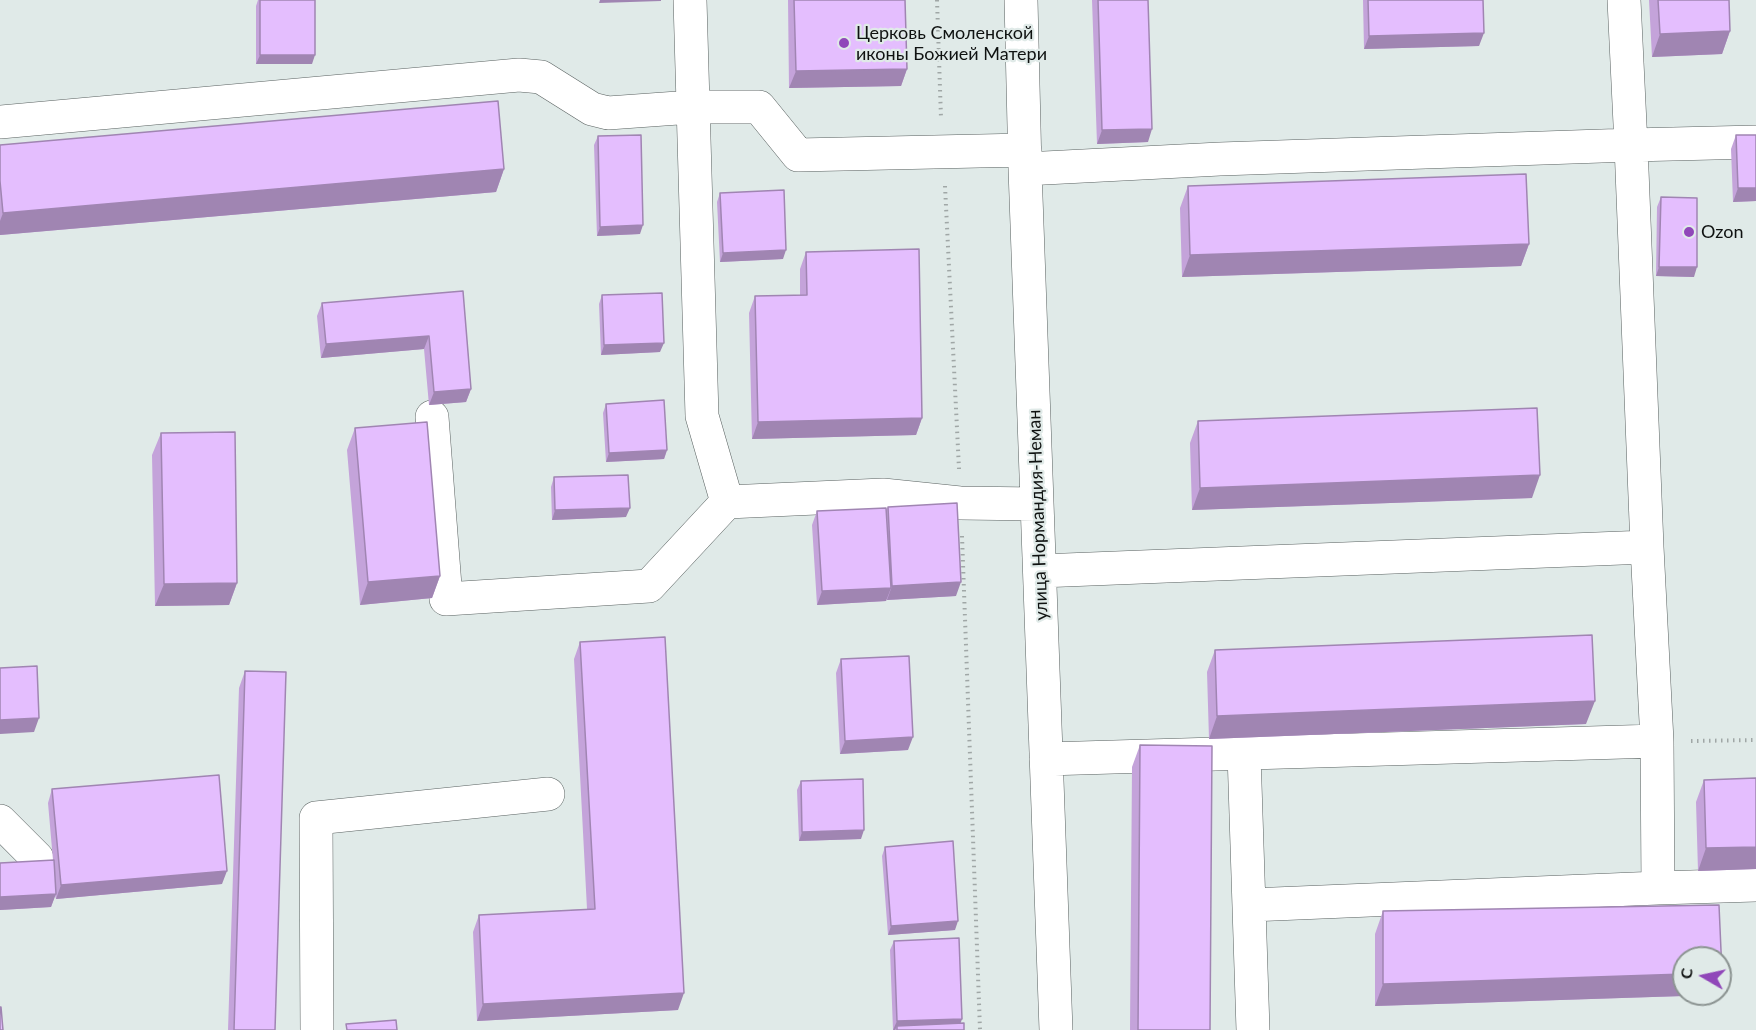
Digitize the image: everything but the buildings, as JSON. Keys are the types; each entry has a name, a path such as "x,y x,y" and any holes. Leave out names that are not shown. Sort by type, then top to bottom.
{"street":[{"path":"690,0 702,416 727,502"},
{"name":"улица Нормандия-Неман","path":"1021,0 1056,1030"},
{"path":"1624,0 1657,741 1658,888"},
{"path":"0,122 519,75 541,77 592,109 608,113 692,107 759,107 798,155 1025,159 1220,159 1756,142"},
{"path":"432,417 446,599 649,586 727,502 883,495 960,503 1037,504"},
{"path":"1040,572 1647,547"},
{"path":"1046,759 1657,741"},
{"path":"1244,753 1253,1030"},
{"path":"316,1030 316,818 548,794"},
{"path":"0,821 37,858"},
{"path":"1250,905 1756,885"}],"path":[{"path":"1657,741 1756,740"}],"place":[{"name":"Церковь Смоленской иконы Божией Матери","path":"844,43"},
{"name":"Ozon","path":"1689,232"}]}
